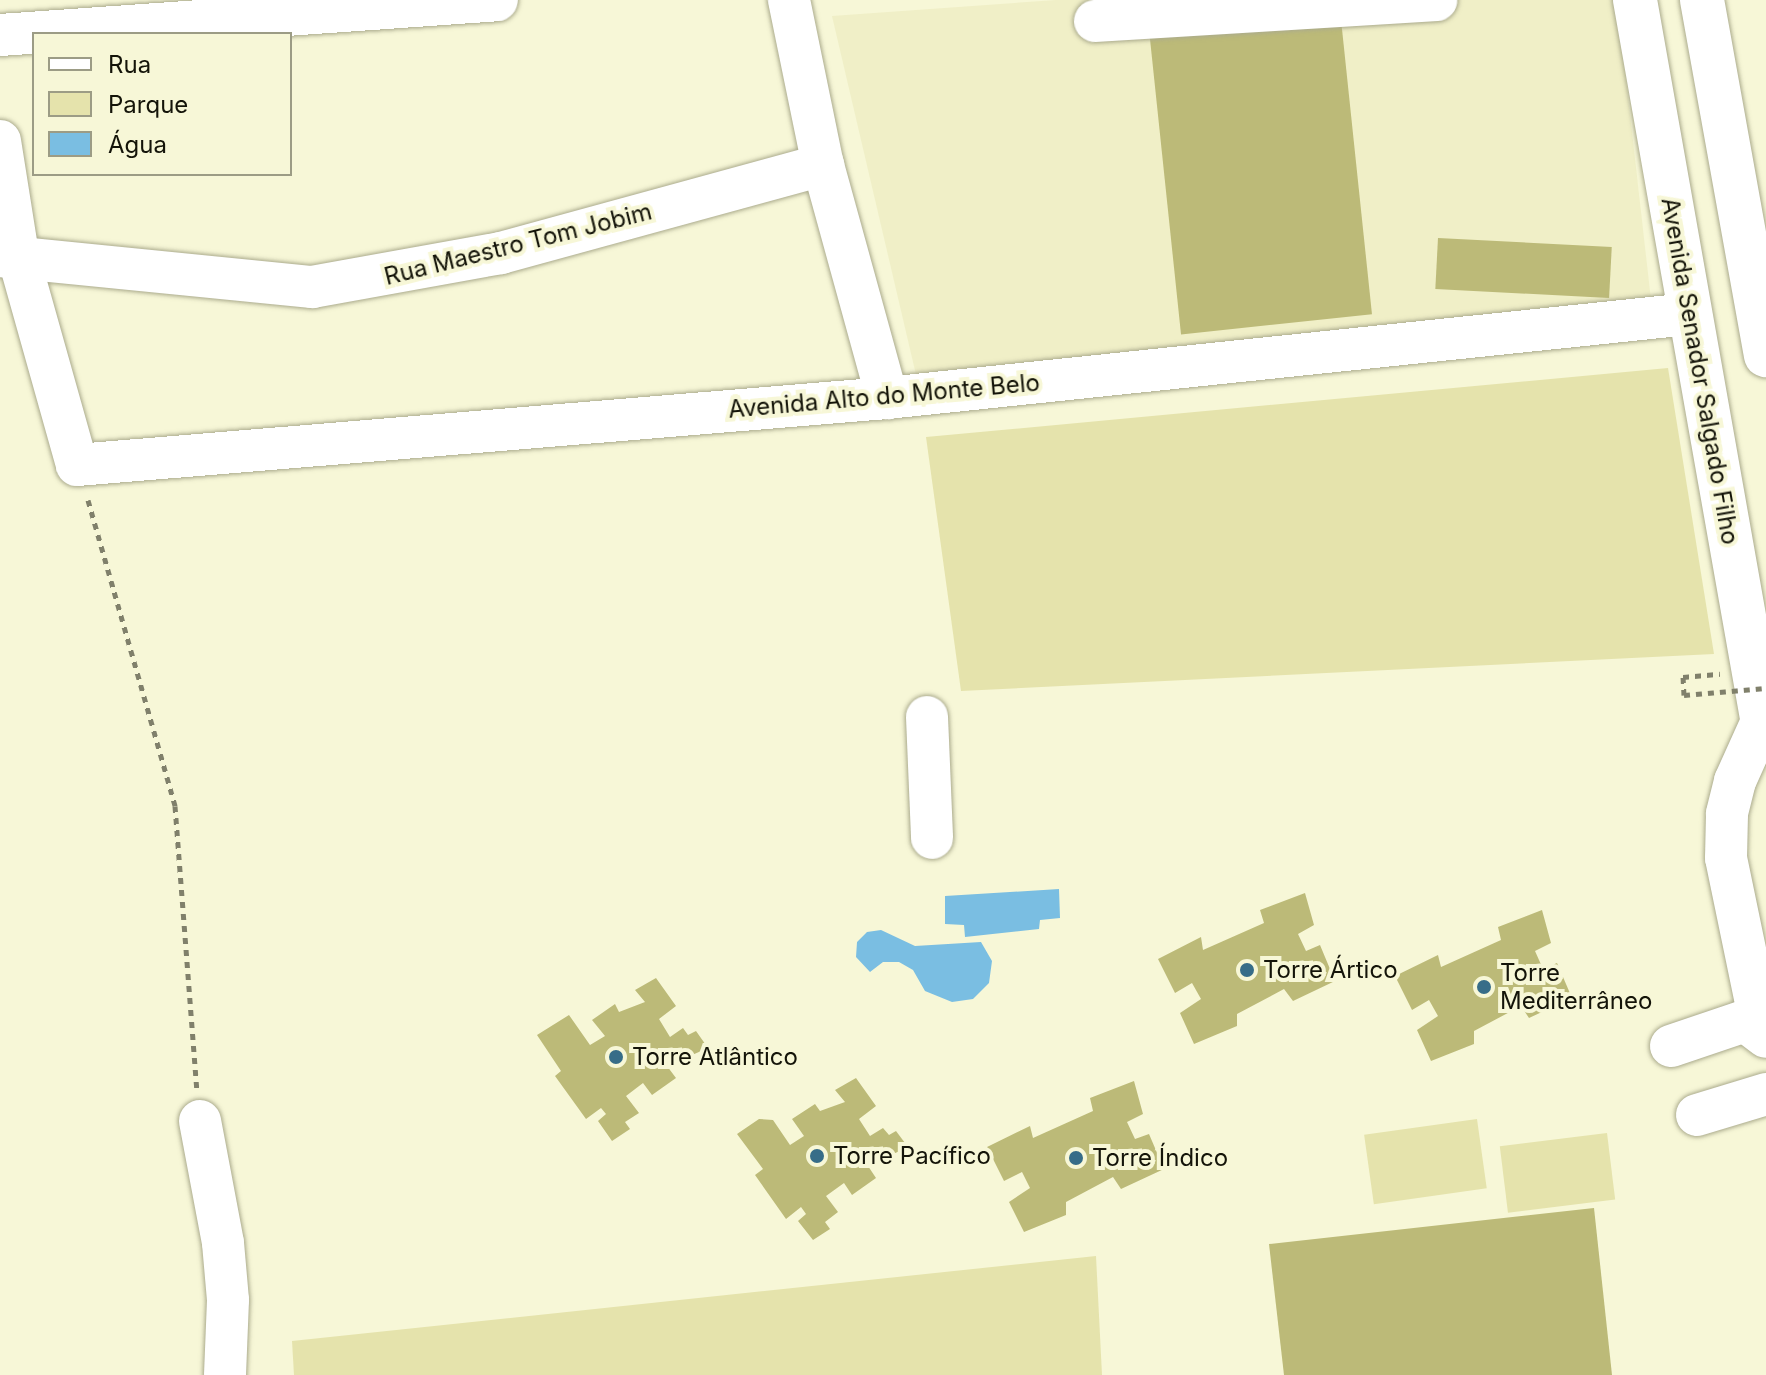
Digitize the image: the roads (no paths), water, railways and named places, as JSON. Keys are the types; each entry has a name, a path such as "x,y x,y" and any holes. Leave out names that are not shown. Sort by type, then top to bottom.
{"main road":[{"name":"Avenida Senador Salgado Filho","path":"1635,0 1689,314 1762,705"},
{"path":"1702,0 1766,355"}],"street":[{"path":"43,32 497,0"},
{"path":"789,0 823,165 887,398"},
{"path":"1095,21 1436,0"},
{"path":"0,35 32,33"},
{"path":"0,141 9,255"},
{"name":"Rua Maestro Tom Jobim","path":"9,255 312,287 501,253 823,165"},
{"name":"Avenida Alto do Monte Belo","path":"9,255 77,465 887,398 1689,314"},
{"path":"1762,705 1735,781 1726,844 1764,1035"},
{"path":"927,717 932,838"},
{"path":"1671,1046 1732,1023 1753,1023 1764,1035"},
{"path":"1697,1115 1766,1094"},
{"path":"200,1121 223,1243 228,1300 225,1375"}],"water":[{"path":"1059,889 1060,918 1040,920 1039,929 965,937 964,925 945,924 945,896"},
{"path":"881,930 915,946 981,942 992,961 989,983 973,999 952,1002 925,991 913,970 899,962 883,962 870,972 856,957 857,942 867,932"}],"place":[{"name":"Torre Ártico","path":"1247,970"},
{"name":"Torre Mediterrâneo","path":"1484,987"},
{"name":"Torre Atlântico","path":"616,1057"},
{"name":"Torre Pacífico","path":"817,1156"},
{"name":"Torre Índico","path":"1076,1158"}]}
